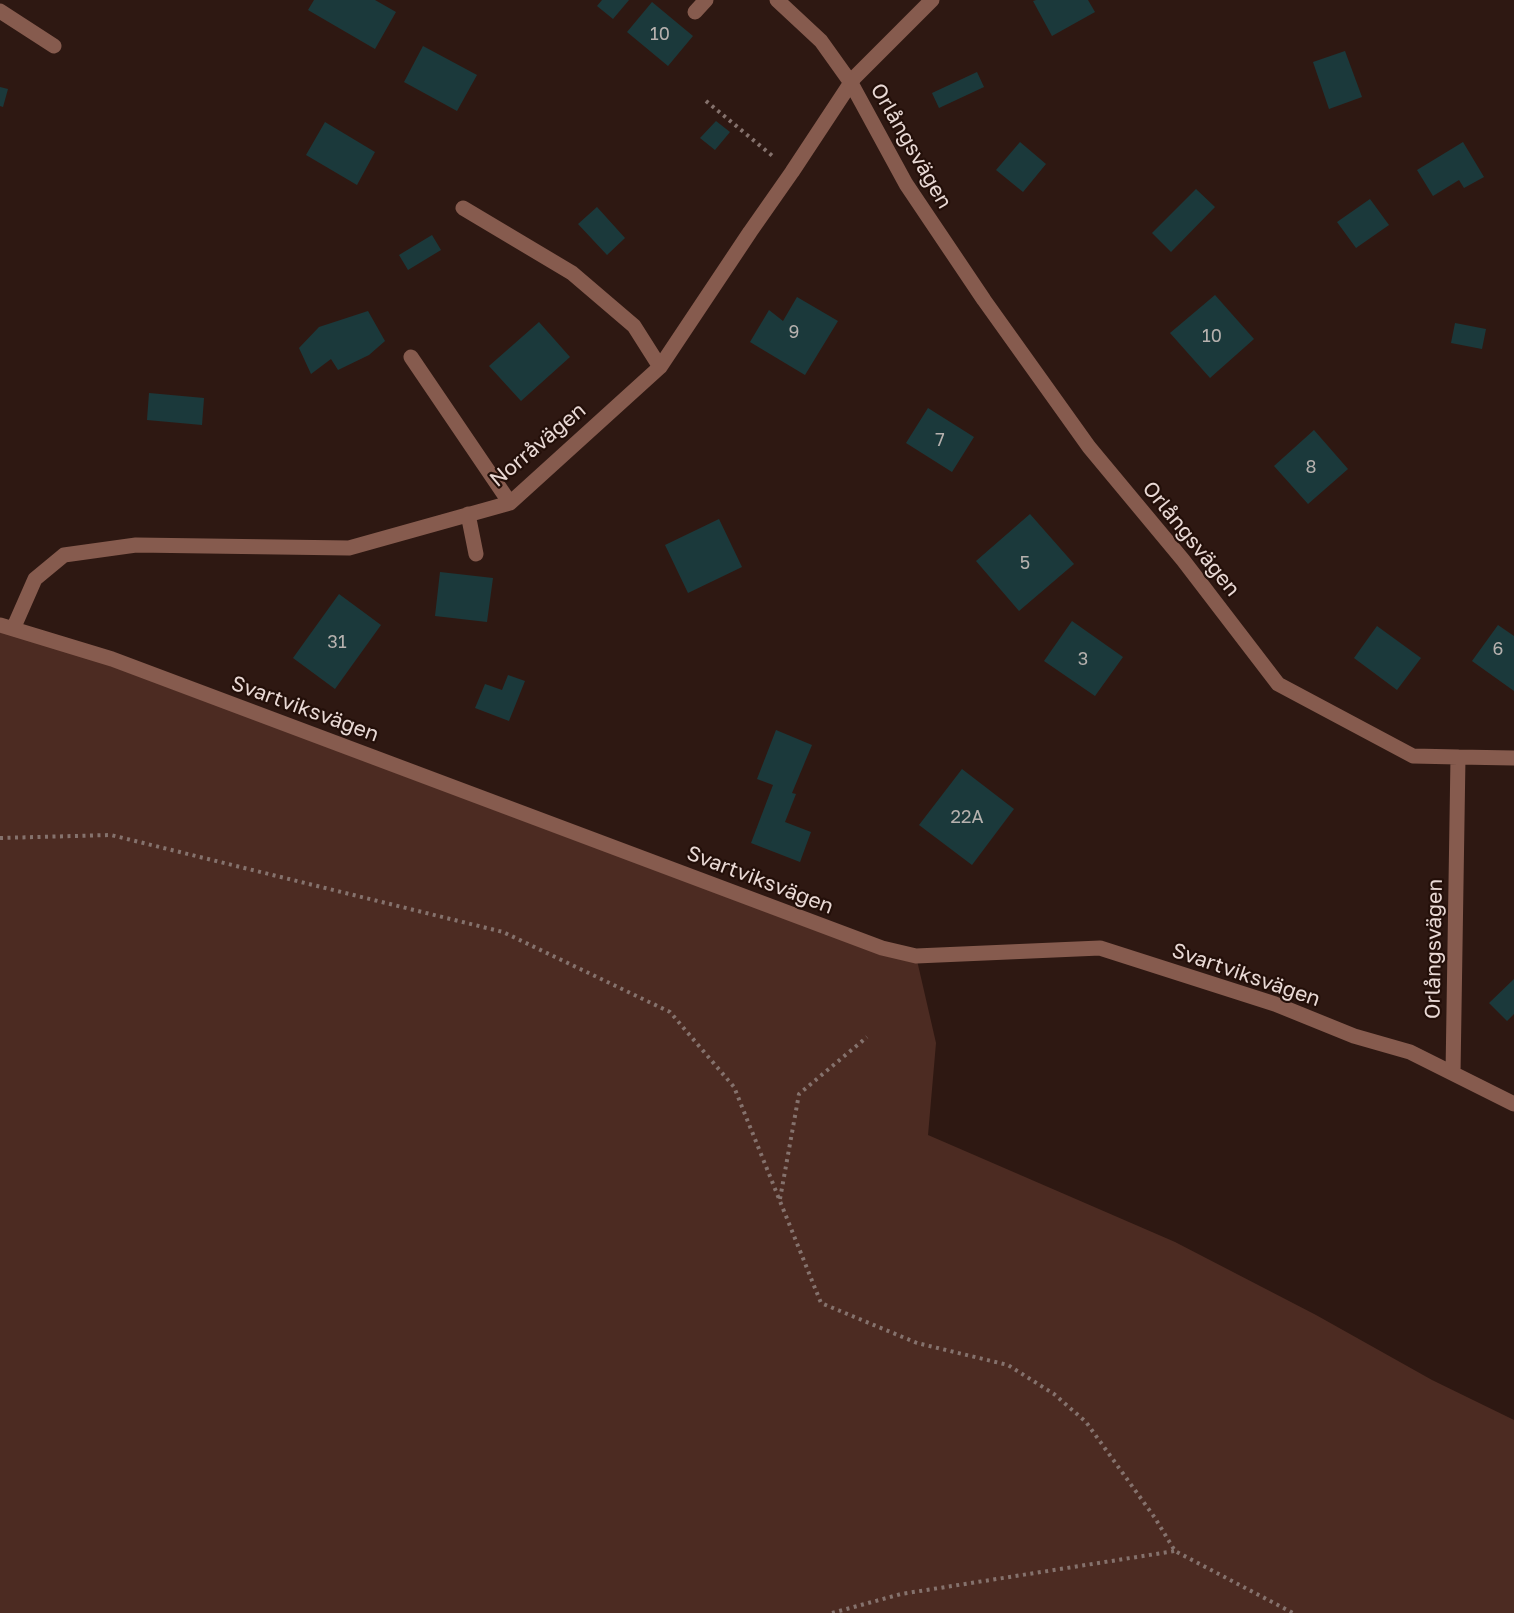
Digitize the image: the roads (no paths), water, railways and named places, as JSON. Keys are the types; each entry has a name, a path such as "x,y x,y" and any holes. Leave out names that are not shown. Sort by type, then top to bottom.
{"street":[{"name":"Orlångsvägen","path":"777,0 821,41 850,83 906,183 984,300 1089,447 1183,560 1278,684 1413,756 1458,757 1454,1073"},
{"name":"Norråvägen","path":"6,627 35,579 64,555 136,545 349,548 510,503 660,367 850,83 932,0"},
{"path":"0,11 54,46"},
{"path":"463,208 572,273 634,326 660,367"},
{"path":"411,357 510,503"},
{"path":"468,514 476,555"},
{"name":"Svartviksvägen","path":"6,627 112,660 882,948 916,956 1100,948 1275,1004 1354,1036 1410,1052 1514,1104"},
{"path":"1458,757 1514,758"}]}
